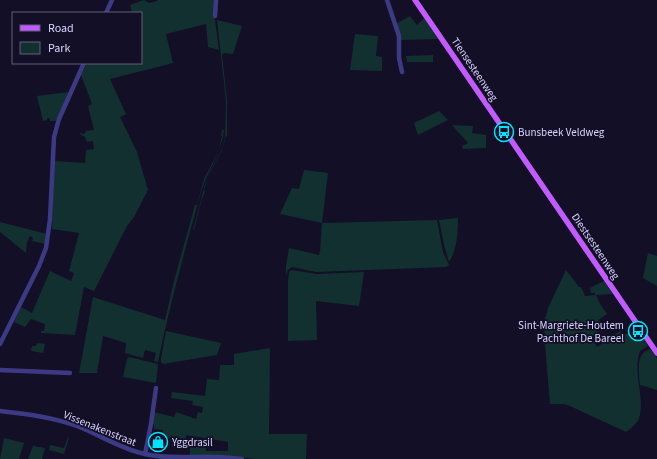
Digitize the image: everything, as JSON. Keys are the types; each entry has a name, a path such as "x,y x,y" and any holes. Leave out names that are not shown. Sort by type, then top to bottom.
{"main road":[{"name":"Tiensesteenweg","path":"415,0 518,150"},
{"name":"Diestsesteenweg","path":"518,150 657,353"}],"street":[{"path":"106,12 112,0"},
{"path":"215,16 216,0"},
{"path":"387,0 398,36 399,58 402,72"},
{"path":"0,344 43,256 50,228 54,138 60,119 84,64"},
{"path":"0,370 70,373"},
{"path":"141,459 144,454 151,424 156,388"},
{"name":"Vissenakenstraat","path":"0,411 35,415 78,426 129,449 144,454 167,457 242,459"}],"green space":[{"path":"144,0 149,3 157,0 214,0 214,13 219,50 208,47 206,24 166,34 173,63 110,79 126,114 120,117 137,152 148,190 134,217 127,226 94,291 84,287 75,335 41,333 41,331 44,331 45,324 31,319 25,327 14,322 21,307 32,313 50,271 71,281 74,273 69,271 79,233 52,229 54,161 85,163 86,150 94,149 93,141 87,142 85,137 80,134 84,134 86,131 94,130 88,106 92,104 81,75 86,64 142,64 142,12 132,12 130,5"},
{"path":"410,16 417,25 424,18 438,39 400,40 396,24"},
{"path":"217,20 242,26 233,54 224,53 222,55 227,100 227,136 222,150 208,176 222,149 225,138 226,101"},
{"path":"355,34 378,36 376,56 382,57 382,71 350,70"},
{"path":"433,55 433,62 407,62 406,56"},
{"path":"69,92 56,121 50,121 50,118 47,118 47,120 43,121 37,96"},
{"path":"439,111 448,120 418,135 414,123"},
{"path":"452,125 473,126 472,133 486,135 486,148 463,149 462,146 468,143"},
{"path":"222,130 224,130 222,139 219,149"},
{"path":"218,151 201,192 178,277 158,362 154,361 156,353 145,350 143,358 125,353 126,343 103,336 97,373 79,373 93,297 165,320 195,205 197,205 204,179"},
{"path":"304,170 328,173 322,223 280,214 292,188 299,189"},
{"path":"208,178 194,230 193,230 205,185"},
{"path":"458,218 455,246 449,262 439,220"},
{"path":"437,220 443,252 449,265 446,267 316,272 292,267 288,270 286,275 289,248 319,255 322,223"},
{"path":"0,222 47,234 45,244 32,241 33,238 30,236 27,242 26,253 0,232"},
{"path":"648,253 657,256 657,286 643,278"},
{"path":"291,270 317,274 364,272 359,306 316,301 317,340 288,341 288,281 289,272"},
{"path":"566,270 579,287 581,287 585,296 595,295 595,293 591,293 590,288 604,281 613,294 596,295 607,314 598,320 600,323 596,326 599,332 591,337 597,347 620,331 623,336 629,332 632,337 639,332 648,346 640,351 637,368 641,411 638,420 626,432 570,406 564,404 550,404 544,323 548,308"},
{"path":"166,331 221,343 217,355 163,364 161,362 161,358"},
{"path":"37,343 45,344 43,353 31,351 32,346 36,346"},
{"path":"270,348 269,434 307,434 306,459 256,459 219,455 190,455 190,445 206,445 206,451 228,451 228,442 186,435 185,444 175,445 175,447 172,447 173,438 162,437 163,430 154,429 154,424 152,423 154,412 174,417 176,412 196,419 198,412 202,413 203,407 192,405 193,401 171,398 172,392 205,396 207,379 219,380 220,365 234,365 234,354"},
{"path":"650,349 657,358 657,390 640,385 640,359 645,351"},
{"path":"129,357 158,364 156,383 123,377 127,359"},
{"path":"68,437 69,438 64,454 49,450 50,445 64,448"},
{"path":"4,438 24,443 19,459 0,459"},
{"path":"33,446 45,448 42,459 28,459"}],"place":[{"name":"Bunsbeek Veldweg","path":"504,132"},
{"name":"Sint-Margriete-Houtem Pachthof De Bareel","path":"638,331"},
{"name":"Yggdrasil","path":"158,442"}]}
